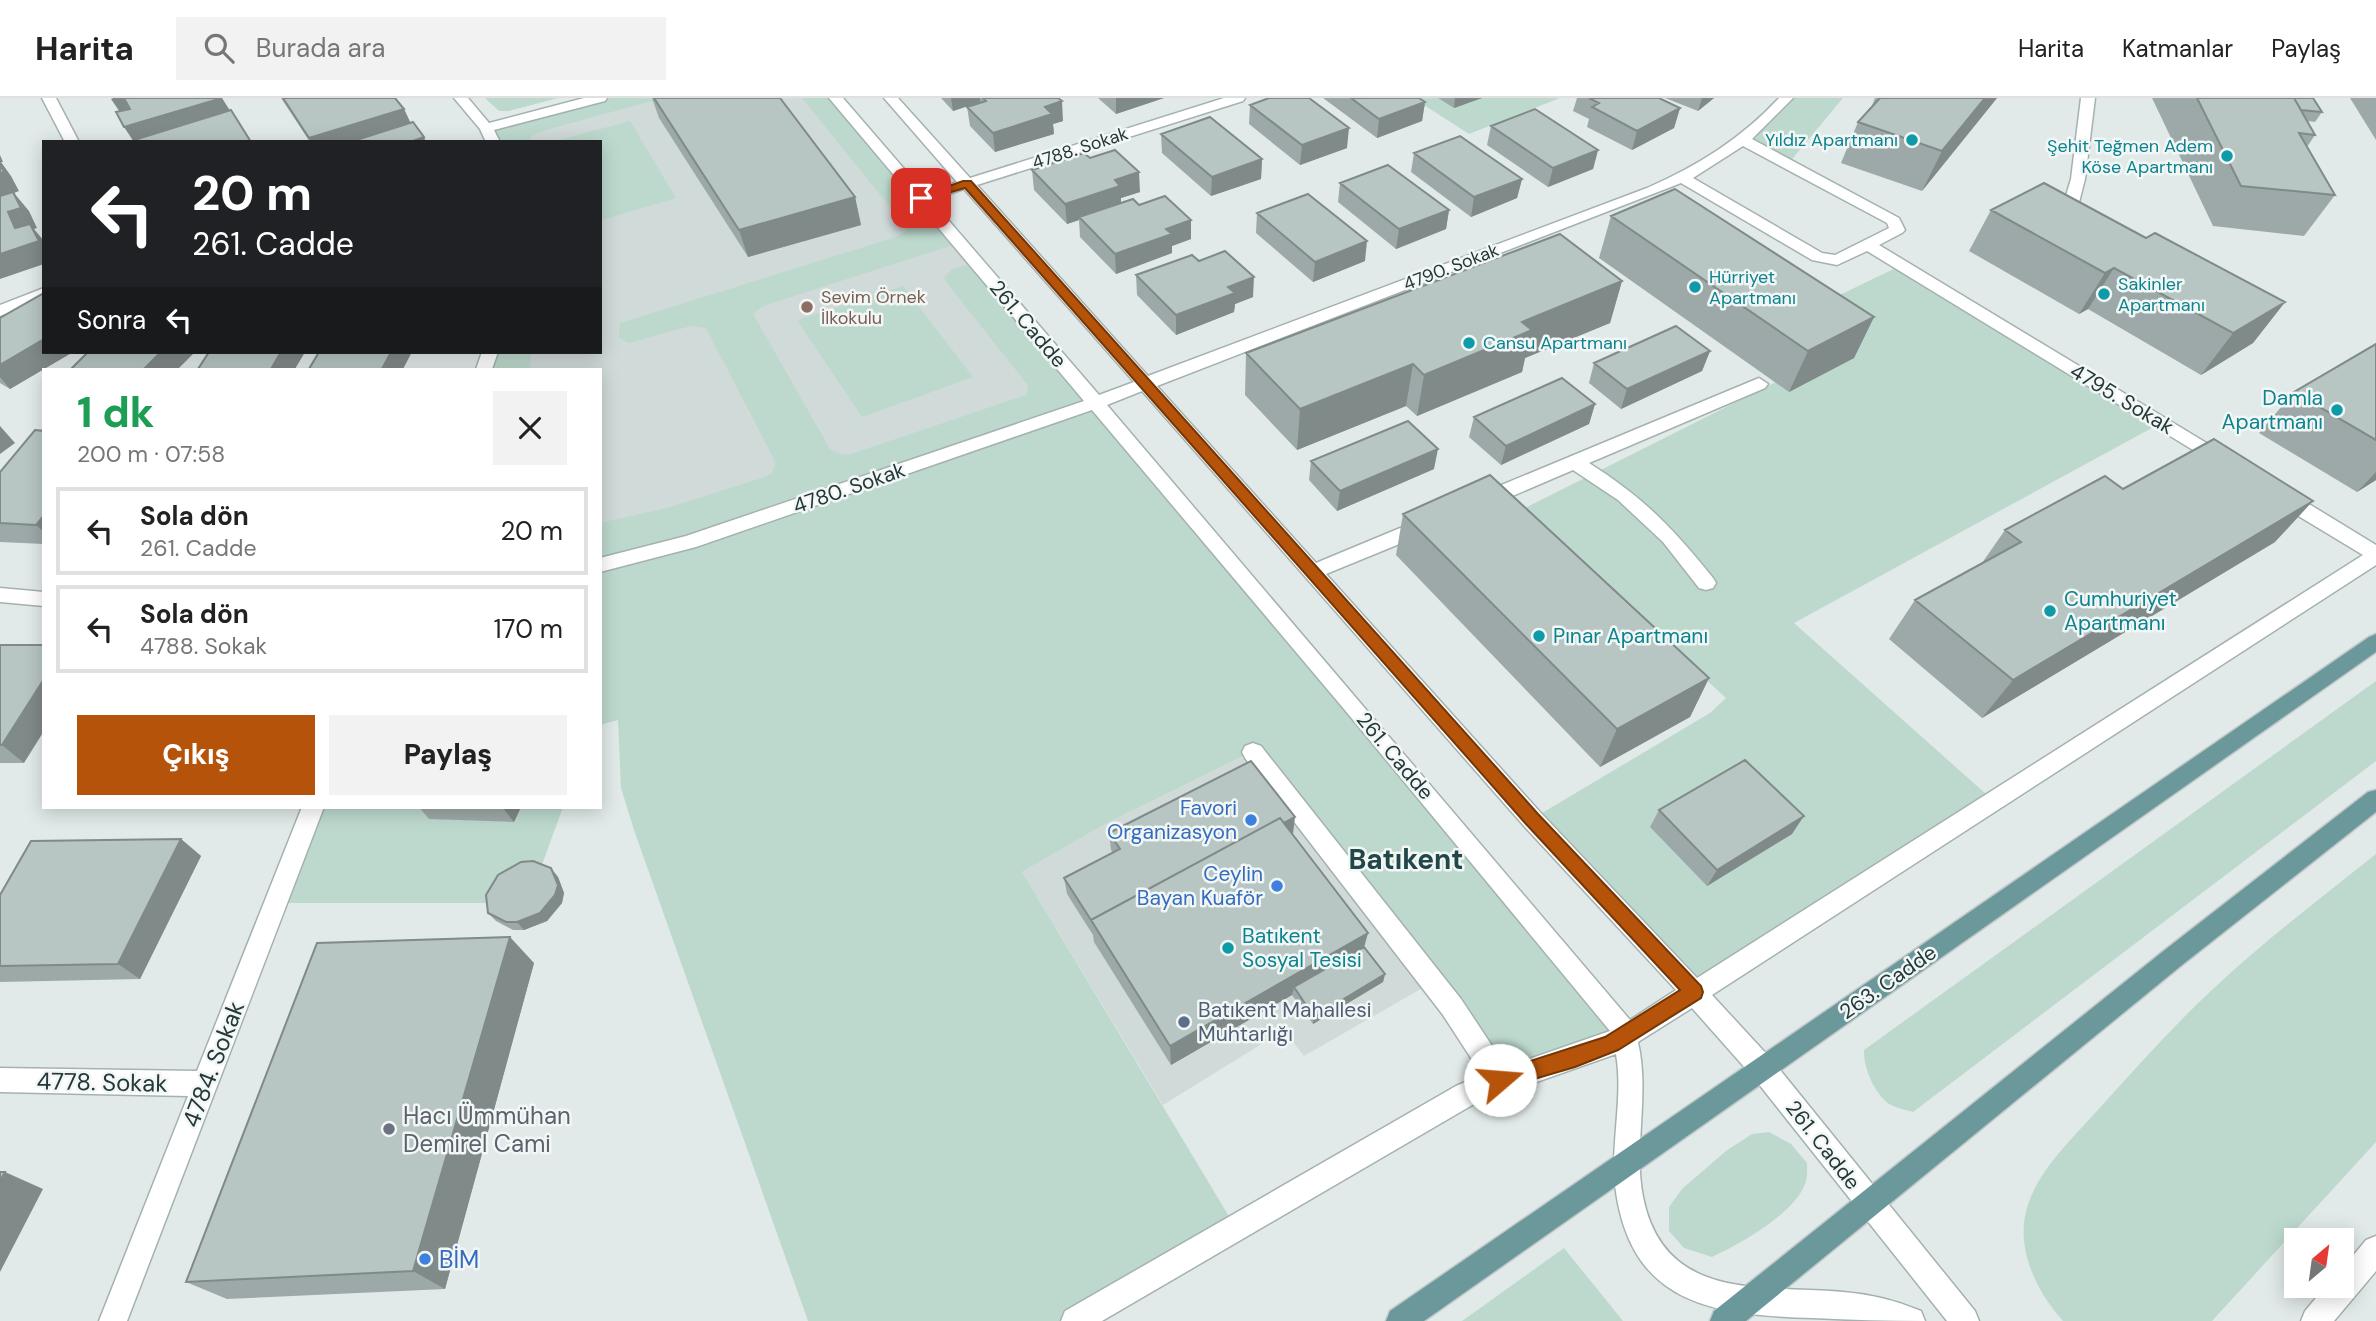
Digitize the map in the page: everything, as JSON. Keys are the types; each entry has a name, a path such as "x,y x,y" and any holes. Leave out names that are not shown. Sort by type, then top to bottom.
{"main road":[{"name":"263. Cadde","path":"1400,1321 2376,642"},
{"path":"1724,1321 2174,957 2376,799"}],"street":[{"path":"49,98 71,140"},
{"path":"461,98 486,128 492,140"},
{"path":"486,128 600,98"},
{"name":"261. Cadde","path":"836,98 1615,1018 1625,1037 1631,1067 1628,1191 1648,1249 1671,1274 1705,1294 1746,1303 1847,1306 1912,1321"},
{"name":"261. Cadde","path":"891,98 1532,819 1763,1069 1965,1321"},
{"name":"4788. Sokak","path":"921,198 1238,98"},
{"name":"4790. Sokak","path":"1095,403 1683,178 1719,158 1743,140 1786,98"},
{"path":"2064,230 2078,179 2088,98"},
{"path":"1683,178 1818,257 1837,260 1897,230 1897,225 1743,140"},
{"name":"4795. Sokak","path":"1868,245 2233,467"},
{"path":"0,311 42,294"},
{"path":"1462,509 1759,384"},
{"name":"4780. Sokak","path":"602,564 689,542 1095,403"},
{"path":"1574,462 1625,495 1670,537 1706,583"},
{"path":"1075,1321 1465,1095 1500,1080 1592,1052 1625,1037 2376,555 2269,489"},
{"path":"1312,572 1437,520"},
{"path":"0,595 42,599"},
{"path":"1253,752 1452,1007 1500,1080"},
{"name":"4784. Sokak","path":"113,1321 312,809"},
{"name":"4778. Sokak","path":"0,1080 205,1084"},
{"path":"2315,1321 2376,1250"}],"shaded area":[{"name":"Sevim Örnek İlkokulu","path":"600,98 836,98 1095,403 602,564 602,368 484,368 489,354 602,354 602,140 498,140"},
{"path":"1253,752 1433,982 1304,1056 1284,1030 1163,1105 1022,872 1105,824"}],"green space":[{"path":"485,98 558,98 509,111 499,111"},
{"path":"600,98 663,98 542,131 531,136 530,140 492,140 486,128"},
{"path":"802,98 836,98 959,243 763,306 753,314 830,449 843,455 851,454 1026,395 1027,384 944,277 953,269 976,262 1625,1037 1500,1080 1252,752 1105,824 1022,872 1236,1228 1075,1321 808,1321 634,830 621,788 618,720 602,724 602,523 667,508 765,477 772,473 776,463 706,328 691,326 629,343 619,338 620,323 896,237 906,231 903,223"},
{"path":"1413,98 1560,98 1469,134"},
{"path":"1786,98 1843,98 1788,164 1743,140"},
{"path":"630,121 676,198 602,220 602,140 559,140"},
{"path":"1902,265 2161,423 1794,623 1995,802 1694,992 1532,819 1710,713 1726,698 1521,510 1840,350 1825,302"},
{"path":"903,286 973,377 862,417 797,320"},
{"path":"489,354 531,354 530,368 484,368"},
{"path":"2376,681 2376,761 1913,1112 1885,1101 1868,1072 1864,1050"},
{"path":"312,809 562,809 528,903 275,903"},
{"path":"2376,854 2376,1142 2297,1228 2284,1228 2284,1242 2212,1321 2063,1321 2038,1285 2027,1259 2024,1244 2025,1216 2036,1187 2075,1135 2153,1049 2232,971"},
{"path":"1769,1132 1791,1144 1807,1163 1806,1182 1799,1195 1765,1227 1712,1257 1684,1248 1669,1231 1669,1207 1682,1189 1726,1151 1752,1134"},
{"path":"1564,1248 1623,1321 1462,1321"}],"building":[{"path":"124,98 222,98 124,127 116,112 130,109"},
{"path":"283,98 395,98 404,109 309,138"},
{"path":"654,98 780,98 855,197 739,230"},
{"path":"983,98 1058,98 1062,101 1045,107 1052,114 993,133 967,107 986,101"},
{"path":"1269,98 1309,98 1349,128 1302,145 1250,105"},
{"path":"1351,98 1419,98 1425,102 1379,119"},
{"path":"1589,98 1659,98 1680,108 1637,131 1592,107 1599,103"},
{"path":"1880,98 1985,98 1942,151 1858,122"},
{"path":"2197,98 2294,98 2315,135 2299,133 2335,195 2241,186"},
{"path":"2294,98 2313,98 2322,112 2301,110"},
{"path":"1535,109 1598,150 1553,168 1491,126"},
{"path":"231,110 250,140 134,140"},
{"path":"1210,117 1262,159 1212,177 1161,134"},
{"path":"413,122 424,137 416,140 356,140"},
{"path":"1460,136 1522,179 1474,197 1414,153"},
{"path":"1115,150 1139,172 1115,180 1120,186 1065,204 1032,170 1084,153 1090,158"},
{"path":"1388,165 1449,210 1399,229 1340,183"},
{"path":"2044,183 2146,238 2155,233 2285,302 2233,333 2114,268 2105,273 1991,210"},
{"path":"1675,189 1874,317 1808,351 1611,216"},
{"path":"13,192 21,208 8,212 15,228 30,224 39,241 0,254 0,196"},
{"path":"1308,194 1367,241 1315,262 1257,213"},
{"path":"1165,196 1191,220 1166,229 1172,234 1115,254 1079,217 1133,199 1139,205"},
{"path":"1560,234 1622,281 1522,322 1532,330 1424,375 1413,364 1300,409 1246,353"},
{"path":"1225,251 1254,277 1228,287 1235,293 1176,315 1136,275 1192,255 1199,261"},
{"path":"42,294 42,340 0,365 0,318"},
{"path":"1676,326 1710,351 1627,389 1594,363"},
{"path":"2376,344 2376,440 2294,392"},
{"path":"86,354 159,354 145,368 72,368"},
{"path":"208,354 280,354 272,368 199,368"},
{"path":"318,354 390,354 383,368 310,368"},
{"path":"1562,378 1595,404 1506,446 1474,417"},
{"path":"1408,421 1438,449 1340,491 1311,461"},
{"path":"35,430 42,431 42,518 36,525 0,523 0,472"},
{"name":"Cumhuriyet Apartmanı","path":"2214,439 2313,501 2013,680 1915,600 2021,542 2005,530 2105,476 2123,489"},
{"path":"1490,475 1709,678 1617,729 1403,514"},
{"path":"0,645 42,645 42,682 0,745"},
{"path":"1745,760 1804,816 1717,870 1659,810"},
{"path":"1251,761 1295,817 1284,823 1280,818 1091,920 1064,878 1120,849 1109,833"},
{"name":"Batıkent Sosyal Tesisi","path":"1280,818 1368,933 1170,1046 1091,920"},
{"path":"181,839 118,964 0,966 0,895 31,841"},
{"path":"533,861 551,868 558,885 555,895 540,913 517,922 506,922 488,913 486,895 498,875 521,862"},
{"name":"Hacı Ümmühan Demirel Cami","path":"510,937 413,1271 186,1282 317,943"},
{"path":"1364,947 1385,974 1314,1017 1294,987"}],"place":[{"name":"Yıldız Apartmanı","path":"1912,140"},
{"name":"Şehit Teğmen Adem Köse Apartmanı","path":"2227,156"},
{"name":"Hürriyet Apartmanı","path":"1695,287"},
{"name":"Sakinler Apartmanı","path":"2104,294"},
{"name":"Sevim Örnek İlkokulu","path":"807,307"},
{"name":"Cansu Apartmanı","path":"1469,343"},
{"name":"Damla Apartmanı","path":"2337,410"},
{"name":"Cumhuriyet Apartmanı","path":"2050,611"},
{"name":"Pınar Apartmanı","path":"1539,636"},
{"name":"Favori Organizasyon","path":"1251,820"},
{"name":"Ceylin Bayan Kuaför","path":"1277,886"},
{"name":"Batıkent Sosyal Tesisi","path":"1228,948"},
{"name":"Batıkent Mahallesi Muhtarlığı","path":"1184,1022"},
{"name":"Hacı Ümmühan Demirel Cami","path":"389,1129"},
{"name":"BİM","path":"425,1259"}],"district":[{"name":"Batıkent","path":"1406,859"}],"route":[{"path":"921,198 967,183 1532,819 1694,992 1611,1044 1575,1058 1500,1080"}]}
